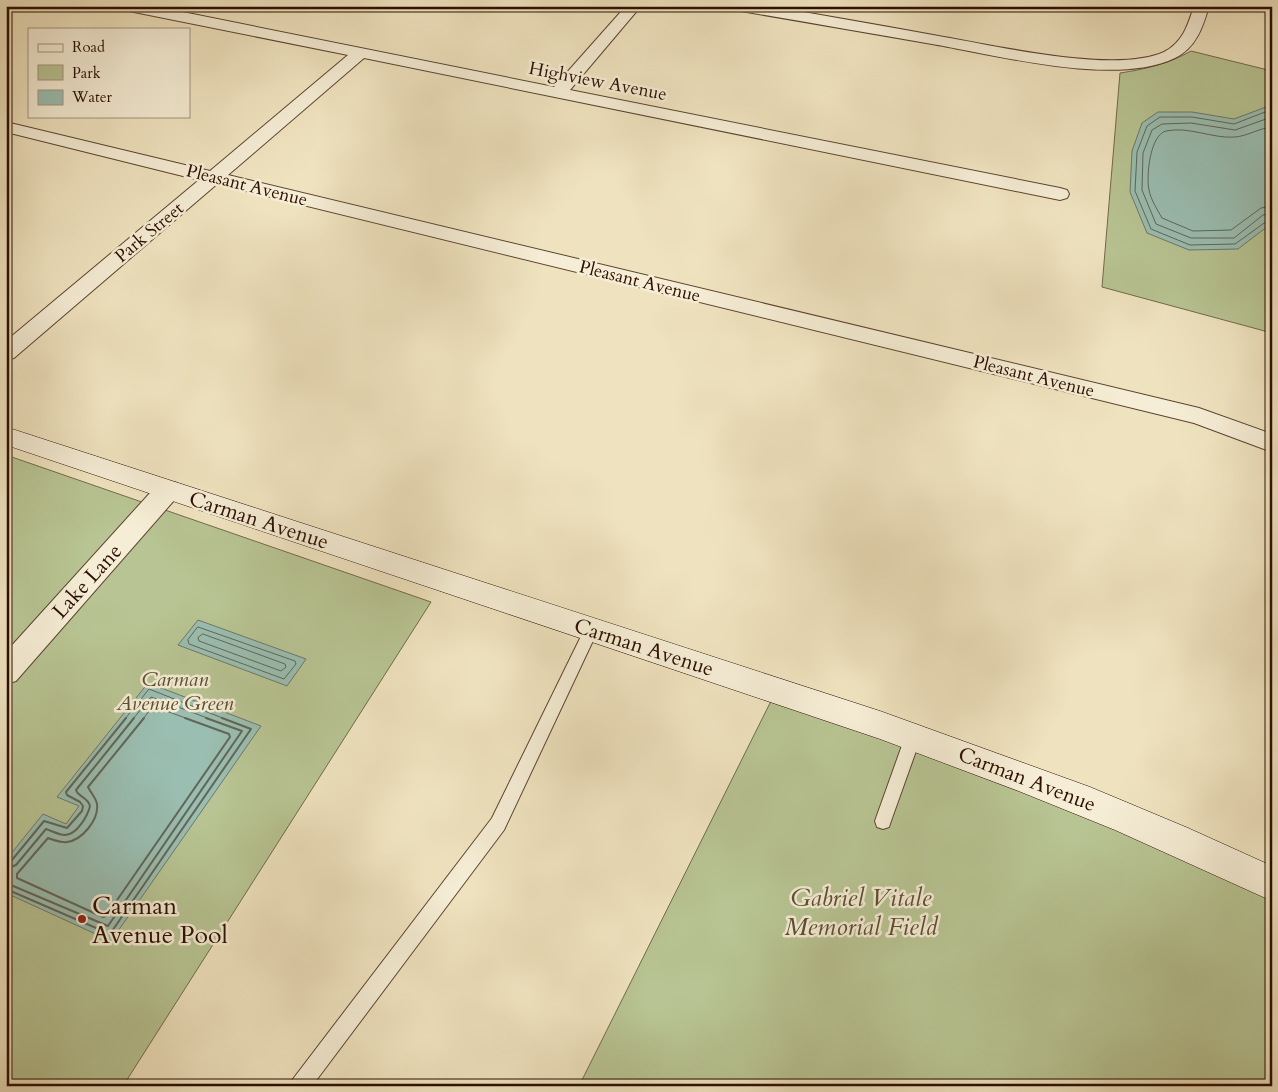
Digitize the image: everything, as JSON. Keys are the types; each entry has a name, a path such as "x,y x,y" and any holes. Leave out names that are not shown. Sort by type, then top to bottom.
{"main road":[{"name":"Carman Avenue","path":"6,436 913,737 1012,772 1198,847 1272,884"}],"street":[{"name":"Highview Avenue","path":"129,6 1060,194"},
{"path":"558,93 634,6"},
{"path":"741,6 1083,64 1136,63 1168,55 1181,48 1191,36 1202,6"},
{"name":"Park Street","path":"6,353 360,53"},
{"name":"Pleasant Avenue","path":"6,127 1198,416 1272,443"},
{"name":"Lake Lane","path":"6,672 168,490"}],"lane":[{"path":"300,1086 498,824 591,630"},
{"path":"883,821 913,737"}],"green space":[{"path":"1191,51 1272,71 1272,333 1102,287 1120,73 1157,65"},
{"name":"Carman Avenue Green","path":"6,455 431,602 123,1086 6,1086"},
{"name":"Gabriel Vitale Memorial Field","path":"774,695 1009,779 1272,891 1272,1086 579,1086"}],"water":[{"path":"1266,107 1272,109 1272,223 1238,249 1189,250 1147,233 1130,192 1132,151 1142,123 1158,112 1192,112 1234,119"},
{"path":"198,620 306,659 287,686 178,645"},
{"path":"148,683 261,726 111,941 6,893 6,860 43,814 66,824 79,806 57,797"}],"place":[{"name":"Carman Avenue Pool","path":"82,919"}]}
